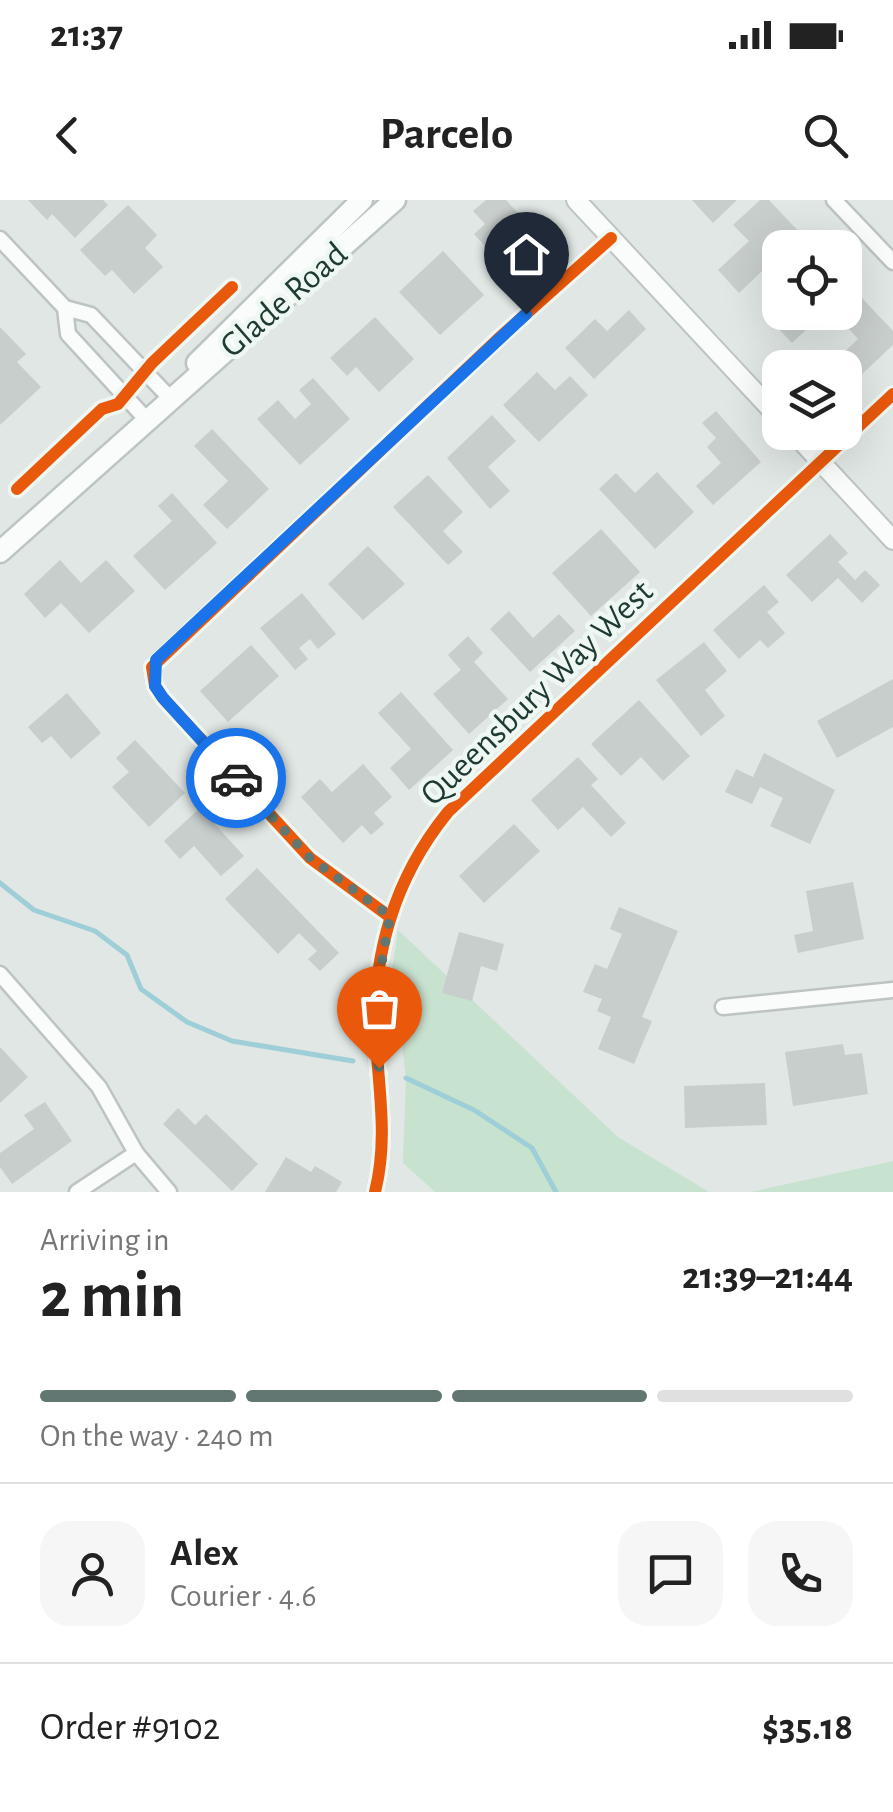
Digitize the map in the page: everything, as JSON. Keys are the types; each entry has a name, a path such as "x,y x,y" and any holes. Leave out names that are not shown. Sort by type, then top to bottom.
{"main road":[{"name":"Glade Road","path":"169,398 215,341 362,200"},
{"name":"Glade Road","path":"0,552 395,200"}],"street":[{"path":"576,200 762,399"},
{"path":"834,200 893,262"},
{"path":"390,916 310,858 163,698 155,686 152,667 484,352 611,238"},
{"path":"0,239 65,308 91,315 169,398"},
{"path":"65,308 68,334 146,419"},
{"name":"Queensbury Way West","path":"374,1192 384,1157 376,994 390,916 410,864 448,812 893,394"},
{"path":"809,450 893,540"},
{"path":"0,974 99,1088 136,1153 169,1192"},
{"path":"724,1007 893,990"},
{"path":"77,1192 136,1153"}],"green space":[{"path":"398,930 618,1137 709,1192 435,1192 403,1163 406,1078 392,969"},
{"path":"893,1161 893,1192 751,1192"}],"building":[{"path":"28,200 103,200 108,205 75,238 52,214 47,220"},
{"path":"486,200 506,200 543,240 509,272 474,234 485,224 473,211"},
{"path":"692,200 737,200 713,223"},
{"path":"760,200 769,200 797,230 762,230 762,271 739,293 718,270 749,241 733,225"},
{"path":"128,205 157,235 145,248 163,267 134,294 112,270 105,276 80,250"},
{"path":"443,251 484,295 440,335 399,292"},
{"path":"862,298 893,331 893,345 862,374 862,350 847,350 858,339 850,330 862,330"},
{"path":"629,310 646,329 594,379 565,348 595,319 607,331"},
{"path":"375,317 414,359 379,392 356,367 347,376 330,358"},
{"path":"0,327 26,354 17,362 41,387 0,425"},
{"path":"780,330 806,330 792,343"},
{"path":"537,372 555,390 570,376 588,395 539,442 503,405"},
{"path":"313,378 350,419 300,465 257,419 278,400 295,419 311,404 299,390"},
{"path":"716,411 761,462 713,505 696,486 721,463 707,447 716,438 702,423"},
{"path":"492,415 516,441 488,467 510,491 490,509 447,458"},
{"path":"212,429 269,489 227,529 203,505 228,481 194,446"},
{"path":"657,472 694,512 655,549 599,489 616,473 635,493"},
{"path":"428,475 463,512 443,531 463,552 448,565 393,507"},
{"path":"172,493 217,543 165,590 133,556 172,521 158,506"},
{"path":"601,529 640,572 591,616 552,573"},
{"path":"830,534 848,553 838,562 855,580 865,570 880,585 862,603 838,578 812,602 786,575"},
{"path":"368,546 405,584 363,620 328,584"},
{"path":"60,560 81,583 106,560 135,591 89,633 61,603 45,618 24,594"},
{"path":"764,585 779,602 767,612 785,633 768,648 760,640 739,659 713,630"},
{"path":"302,593 336,634 318,649 310,639 299,648 308,659 295,670 260,628"},
{"path":"509,611 533,638 559,614 575,631 530,672 490,629"},
{"path":"468,636 483,653 474,662 508,699 469,734 433,694 461,670 448,655"},
{"path":"704,642 727,671 705,690 725,716 701,736 656,680"},
{"path":"251,645 279,676 228,722 200,691"},
{"path":"893,679 893,727 837,758 817,721"},
{"path":"401,692 453,750 409,790 390,768 411,749 378,713"},
{"path":"67,693 101,733 71,759 51,736 42,743 28,727"},
{"path":"639,700 690,756 663,781 641,757 621,776 591,744"},
{"path":"135,740 185,793 149,827 112,787 129,772 116,758"},
{"path":"764,753 835,790 810,844 770,826 783,798 760,787 752,804 725,792 736,769 753,777"},
{"path":"578,757 598,779 591,785 626,823 611,837 583,807 558,830 531,800"},
{"path":"363,764 392,797 374,813 384,824 371,835 362,825 343,843 301,797 320,779 332,792"},
{"path":"200,808 244,856 221,876 194,846 180,859 164,841"},
{"path":"514,824 540,851 484,903 459,876"},
{"path":"257,868 339,953 320,971 308,959 317,951 299,933 278,954 225,899"},
{"path":"853,882 864,939 798,953 794,935 813,931 806,891"},
{"path":"619,907 678,931 642,1017 652,1021 634,1064 598,1049 611,1017 597,1011 602,999 583,992 595,964 607,969 622,934 610,929"},
{"path":"459,932 504,944 497,971 481,966 472,1001 442,993"},
{"path":"843,1044 845,1055 862,1053 868,1094 793,1106 785,1052"},
{"path":"0,1047 28,1077 0,1103"},
{"path":"765,1083 767,1125 685,1128 684,1086"},
{"path":"45,1102 72,1141 12,1184 0,1167 0,1153 34,1129 24,1115"},
{"path":"178,1108 195,1125 206,1114 258,1164 232,1191 163,1124"},
{"path":"286,1157 311,1172 315,1166 342,1182 336,1192 265,1192"}],"waterway":[{"path":"0,883 34,910 95,931 127,955 141,989 187,1022 232,1041 353,1061"},
{"path":"406,1078 474,1110 532,1148 556,1192"}],"cycle path":[{"path":"390,917 310,858 163,698 155,686 152,667 498,339 611,238"},
{"path":"17,489 102,409 118,404 152,363 232,287"},
{"path":"375,1192 382,1135 375,1009 378,978 390,919 429,837 448,812 893,394"}],"way so far":[{"path":"236,778 310,858 353,893 390,916 376,994 379,1068"}],"route":[{"path":"236,778 163,698 155,686 152,667 156,660 526,314"}]}
